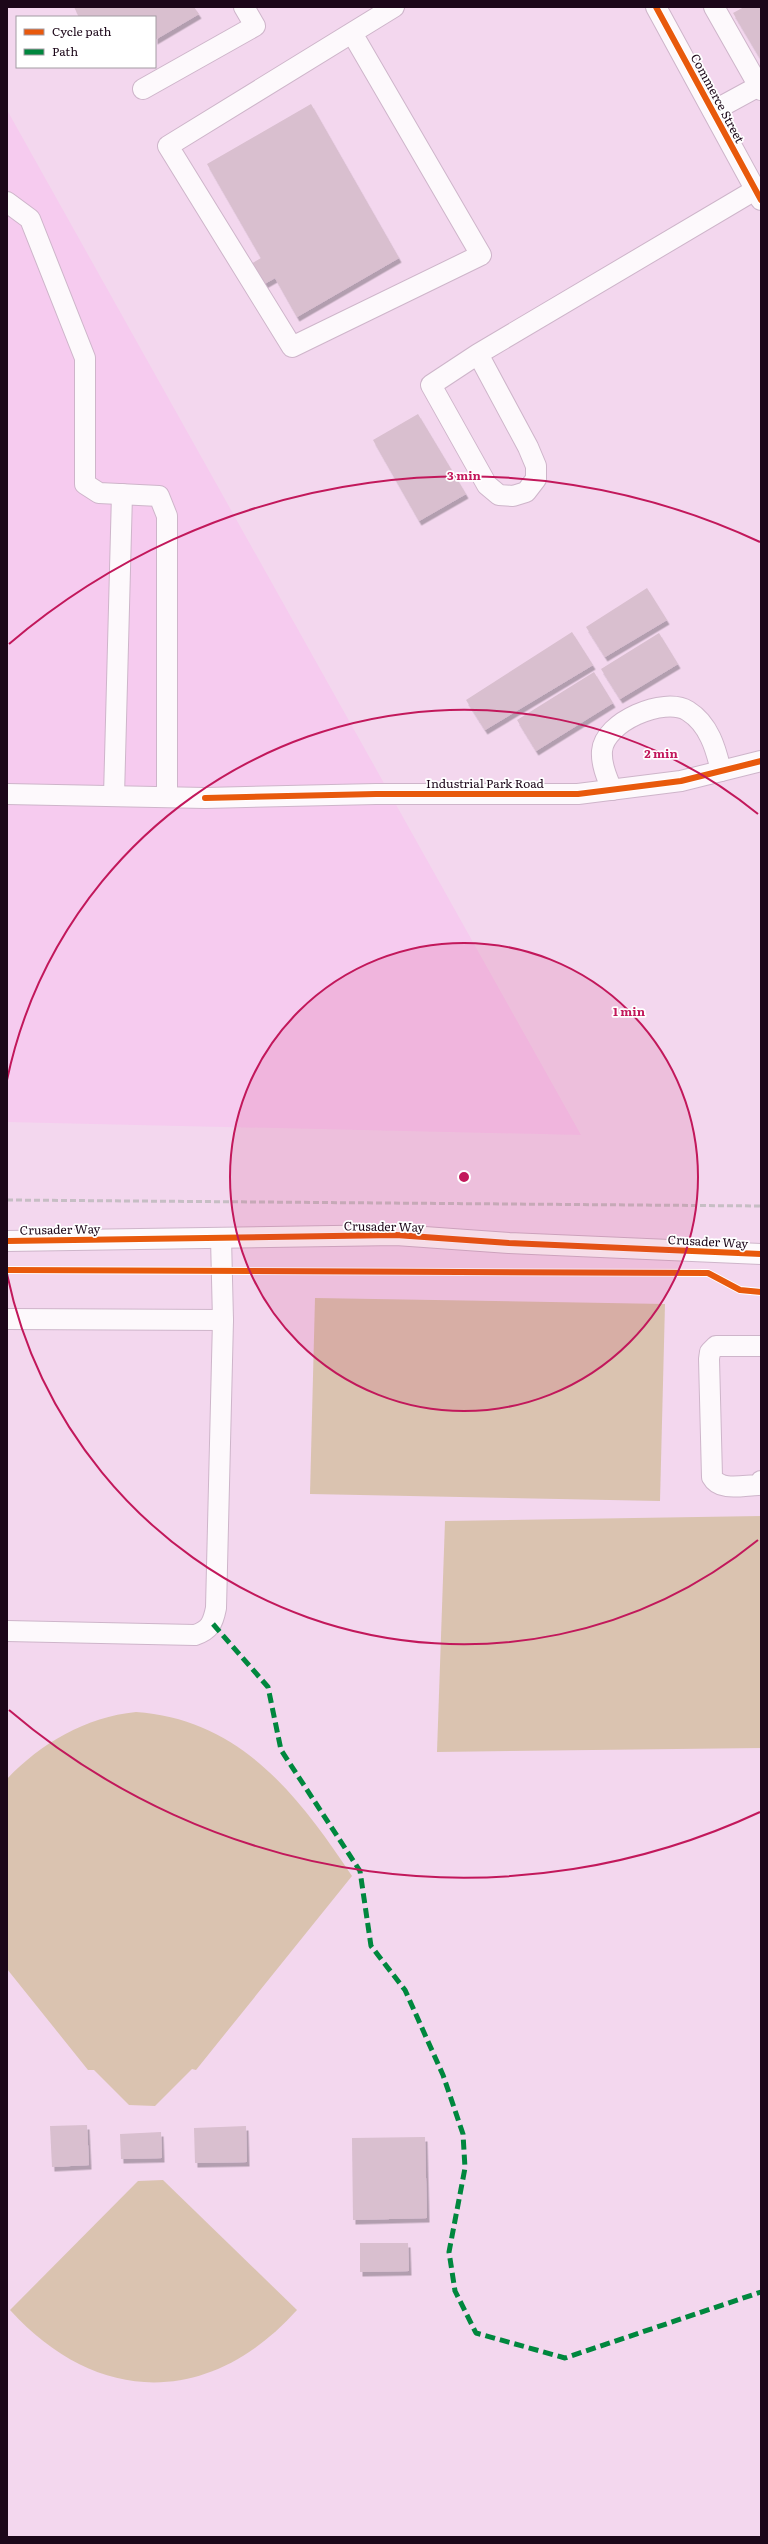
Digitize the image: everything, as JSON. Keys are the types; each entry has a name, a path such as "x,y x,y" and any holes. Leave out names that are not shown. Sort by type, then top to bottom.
{"street":[{"path":"143,89 255,26 244,7"},
{"path":"352,32 481,255 292,347 168,146 352,32 394,7"},
{"name":"Commerce Street","path":"656,7 758,195"},
{"path":"713,111 760,88 714,7"},
{"path":"478,354 536,466 536,479 526,492 513,496 499,495 487,485 431,385 478,354 758,195"},
{"path":"7,202 30,219 85,358 85,484 99,493 159,496 167,516 167,797"},
{"path":"114,796 122,494"},
{"path":"612,790 604,768 602,751 605,740 618,726 656,706 674,705 688,711 699,720 712,737 721,771"},
{"name":"Industrial Park Road","path":"7,794 205,798 376,794 570,794 681,781 761,761"},
{"name":"Crusader Way","path":"7,1241 396,1235 761,1258"},
{"path":"7,1631 195,1635 204,1632 213,1624 216,1608 223,1320 221,1238"},
{"path":"7,1319 223,1320"},
{"path":"761,1346 716,1346 710,1352 709,1359 712,1477 716,1483 723,1487 759,1485 761,1481"}],"shaded area":[{"path":"7,110 581,1135 7,1122"},
{"path":"315,1298 665,1304 660,1501 310,1494"},
{"path":"761,1516 761,1748 437,1752 445,1521"},
{"path":"136,1712 173,1718 206,1729 236,1746 263,1766 287,1790 310,1817 352,1876 196,2070 192,2069 155,2106 129,2105 94,2070 88,2070 7,1969 7,1779 34,1754 66,1734 82,1726 100,1720"},
{"path":"163,2180 297,2310 263,2342 228,2364 191,2378 154,2382 116,2378 79,2364 44,2342 10,2310 138,2181"}],"building":[{"path":"74,7 194,7 199,14 156,39 156,16 78,16"},
{"path":"744,7 761,7 761,60 733,13"},
{"path":"311,104 399,258 297,317 275,278 261,286 249,265 261,258 207,164"},
{"path":"418,414 466,494 419,521 373,440"},
{"path":"647,588 667,620 605,657 586,627"},
{"path":"572,632 593,665 485,730 466,700"},
{"path":"659,633 678,664 620,699 601,669"},
{"path":"594,672 613,703 536,751 517,720"},
{"path":"87,2125 89,2165 52,2167 50,2126"},
{"path":"246,2126 247,2162 195,2163 194,2128"},
{"path":"161,2132 162,2158 121,2159 120,2134"},
{"path":"425,2137 427,2218 353,2220 352,2138"},
{"path":"360,2243 408,2243 409,2271 360,2272"}],"railway":[{"path":"7,1200 761,1206"}],"marked path":[{"path":"213,1624 268,1687 281,1750 360,1871 371,1946 405,1990 443,2075 463,2134 465,2168 449,2252 455,2291 476,2333 565,2358 761,2292"}],"cycle path":[{"path":"656,7 761,200"},
{"path":"205,798 376,794 578,794 681,781 761,761"},
{"path":"7,1241 396,1235 509,1243 761,1254"},
{"path":"7,1270 708,1273 740,1290 761,1292"}]}
